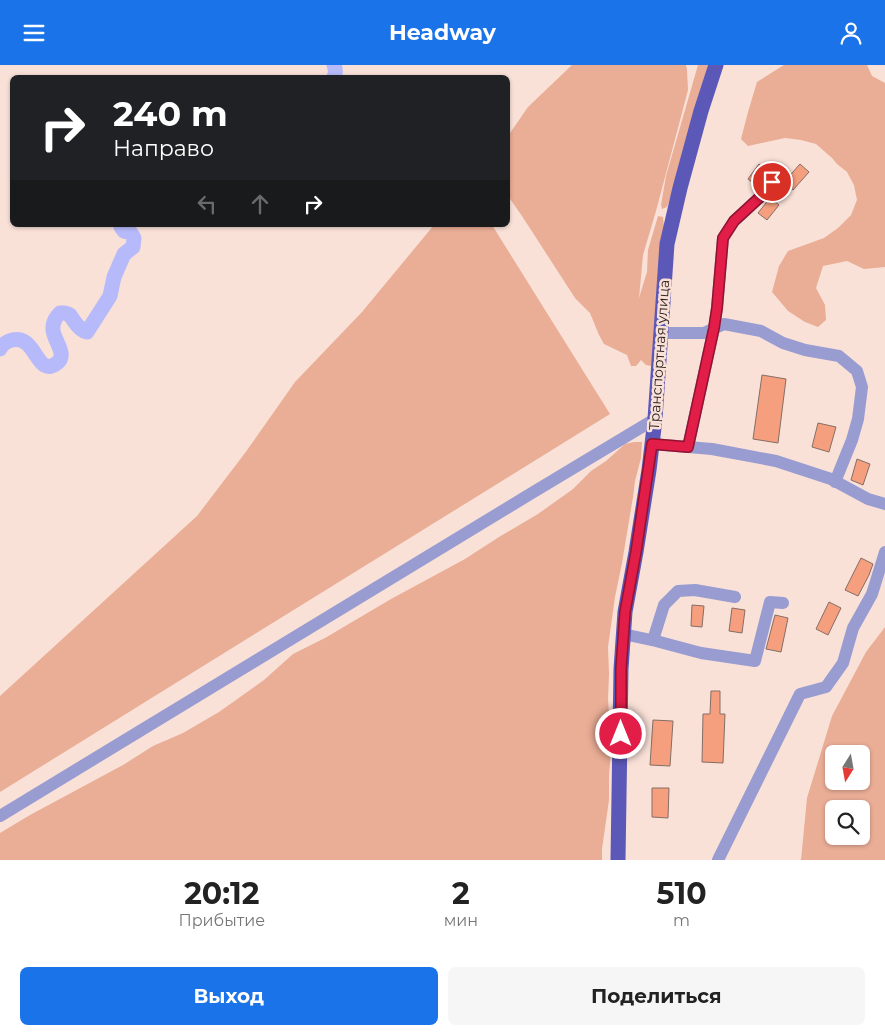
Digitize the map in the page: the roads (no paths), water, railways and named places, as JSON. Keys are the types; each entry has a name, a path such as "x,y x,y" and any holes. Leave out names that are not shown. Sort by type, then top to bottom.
{"main road":[{"name":"Транспортная улица","path":"618,860 623,634 655,419 667,245 693,140 716,65"}],"street":[{"path":"688,447 714,328 723,238 734,221 759,198 772,182"},
{"path":"661,333 704,333 724,324 761,331 783,343 798,348 839,356 857,371 862,387 858,419 852,440 835,481"},
{"path":"0,816 655,419"},
{"path":"652,444 712,449 776,461 835,481 868,499 885,504"},
{"path":"718,860 800,694 826,687 844,663 853,628 872,593 885,553"},
{"path":"653,640 664,605 678,591 695,590 735,597"},
{"path":"623,634 701,653 755,661 770,602 783,603"}],"waterway":[{"path":"334,65 336,71 335,75"},
{"path":"0,349 8,341 20,340 27,343 45,365 50,366 57,363 61,355 53,331 56,318 60,313 70,315 79,327 87,332 110,296 114,277 124,254 133,247 134,238 131,233 124,231 121,227"}]}
